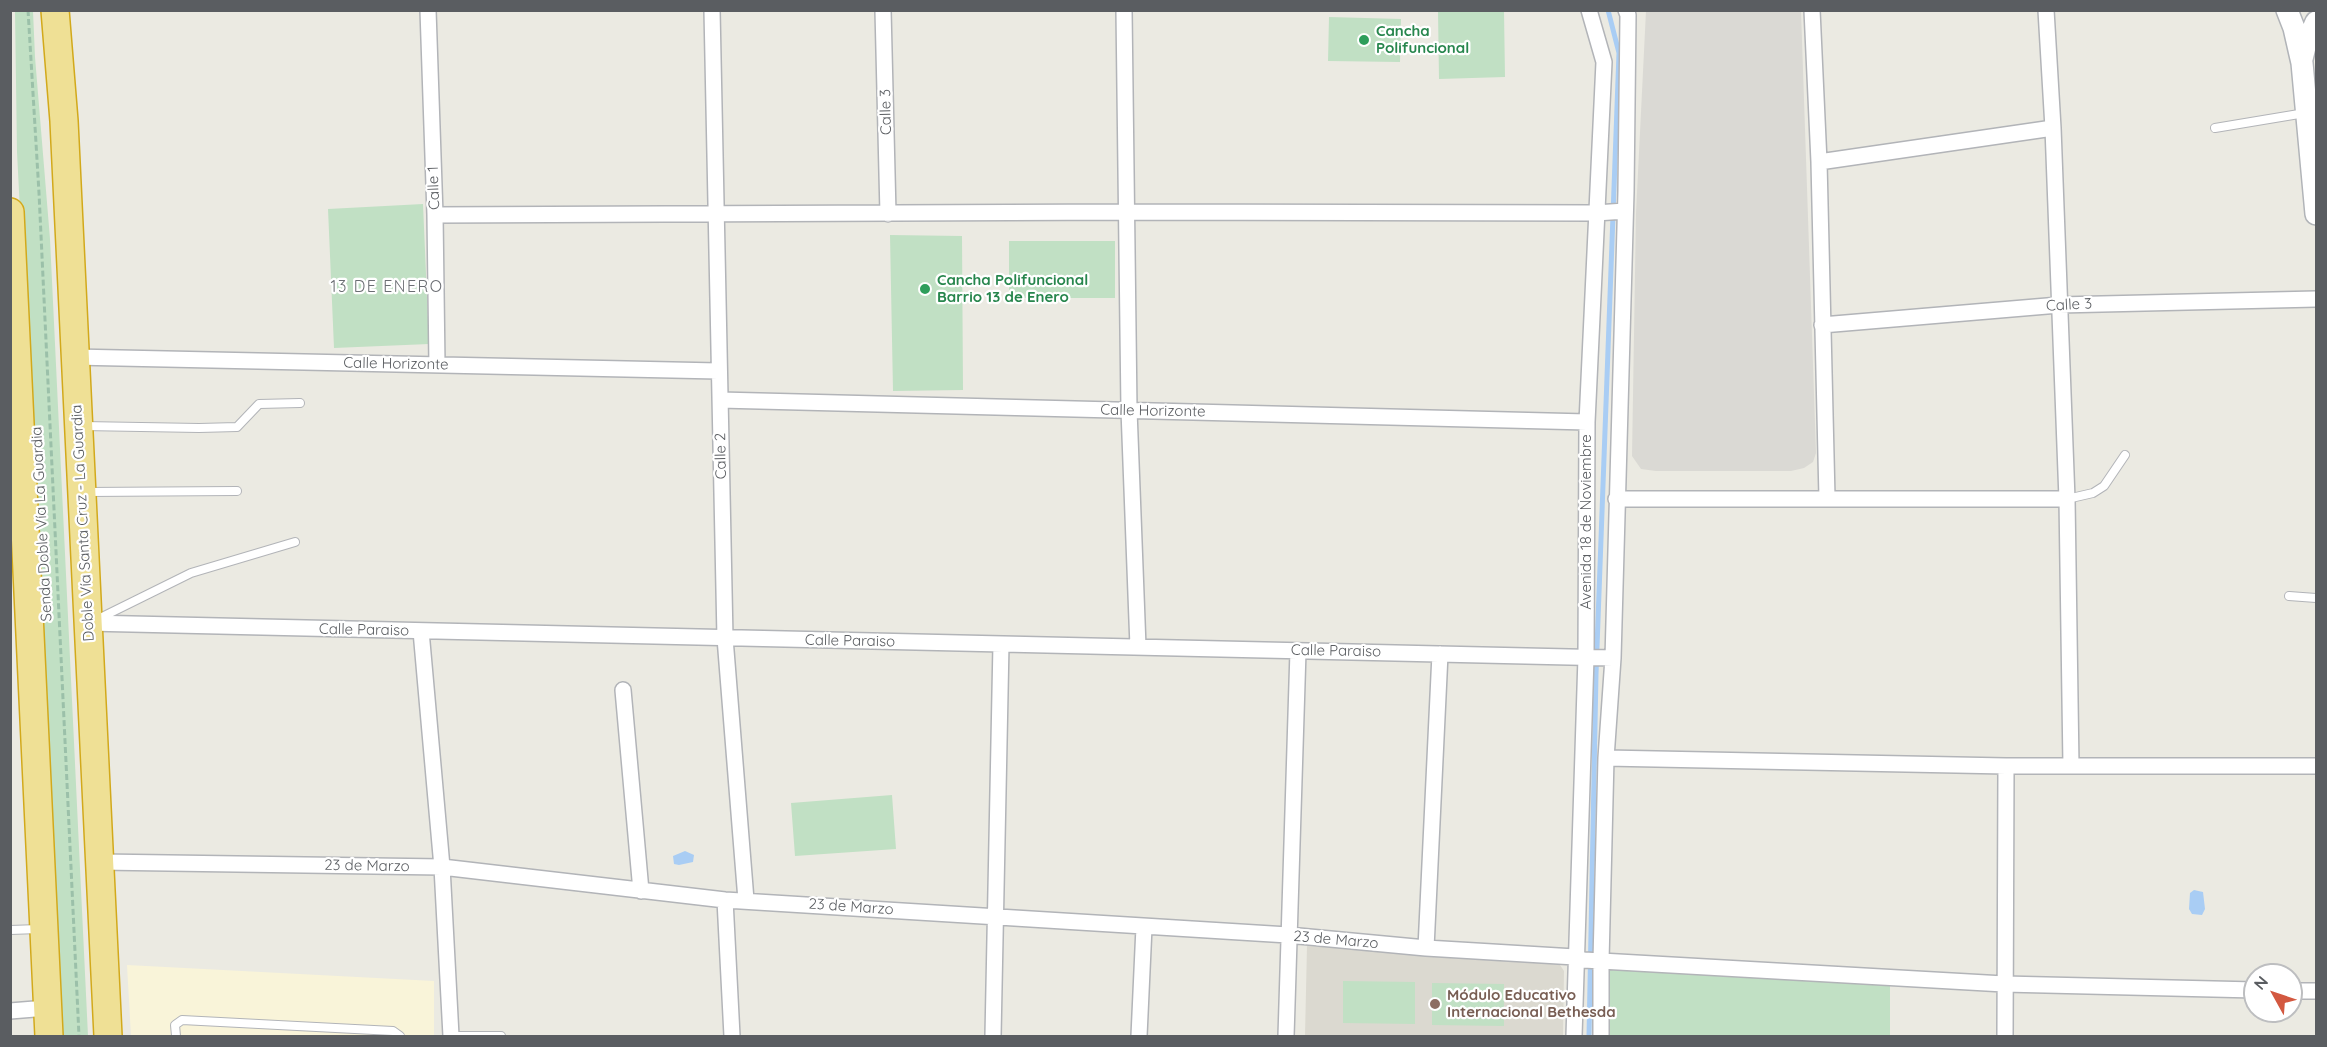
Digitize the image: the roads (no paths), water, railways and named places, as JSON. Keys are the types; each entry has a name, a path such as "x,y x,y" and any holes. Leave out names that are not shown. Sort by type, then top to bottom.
{"highway":[{"name":"Doble Vía Santa Cruz - La Guardia","path":"55,10 64,121 108,1036"},
{"path":"64,121 72,10"},
{"path":"10,212 16,460 49,1036"}],"street":[{"name":"Calle 1","path":"428,10 435,215 437,365"},
{"name":"Calle 2","path":"712,10 725,638 746,900"},
{"name":"Calle 3","path":"883,10 888,214"},
{"path":"1124,10 1129,410 1138,647"},
{"name":"Avenida 18 de Noviembre","path":"1589,10 1604,62 1611,212 1616,499 1599,657 1588,960 1601,1036"},
{"name":"Avenida 18 de Noviembre","path":"1574,1036 1588,960 1606,758 1587,422 1611,212 1628,22 1626,10"},
{"path":"1812,10 1819,162 1827,498"},
{"path":"2046,10 2053,129 2067,500 2071,766"},
{"path":"2287,10 2294,28 2302,63 2316,214"},
{"path":"2302,63 2305,47 2316,22"},
{"path":"1819,162 2053,129"},
{"path":"435,215 1611,212"},
{"name":"Calle 3","path":"1822,325 2059,305 2316,298"},
{"name":"Calle Horizonte","path":"74,357 718,371"},
{"name":"Calle Horizonte","path":"720,400 1587,422"},
{"path":"1616,499 2067,500"},
{"name":"Calle Paraiso","path":"88,623 1599,657"},
{"path":"421,631 442,867 451,1036"},
{"path":"993,1036 1001,644"},
{"path":"1286,1036 1298,651"},
{"path":"1426,948 1440,654"},
{"path":"623,690 641,891"},
{"path":"1606,758 2006,766 2316,766"},
{"path":"2005,1036 2006,766"},
{"name":"23 de Marzo","path":"100,862 442,867 725,900 1288,935 1588,960 2004,984 2243,990"},
{"path":"725,900 732,1036"},
{"path":"1139,1036 1144,927"},
{"path":"10,1011 46,1008"}],"lane":[{"path":"2214,128 2307,113"},
{"path":"78,426 237,427 260,404 300,403"},
{"path":"2067,500 2093,493 2104,486 2125,455"},
{"path":"82,492 237,491"},
{"path":"88,623 191,573 295,542"},
{"path":"2289,596 2316,598"},
{"path":"10,930 42,929"},
{"path":"176,1036 176,1025 182,1020 393,1031 400,1036"},
{"path":"281,1026 281,1036"},
{"path":"451,1036 501,1036"}],"water":[{"path":"685,851 694,855 693,862 674,864 673,856"},
{"path":"2194,890 2203,892 2205,909 2202,915 2192,914 2189,909 2190,893"}],"waterway":[{"path":"1589,1036 1596,674 1619,53 1608,10"}],"place":[{"name":"Cancha Polifuncional","path":"1364,40"},
{"name":"Cancha Polifuncional Barrio 13 de Enero","path":"925,289"},
{"name":"Módulo Educativo Internacional Bethesda","path":"1435,1004"}],"district":[{"name":"13 DE ENERO","path":"387,287"}]}
